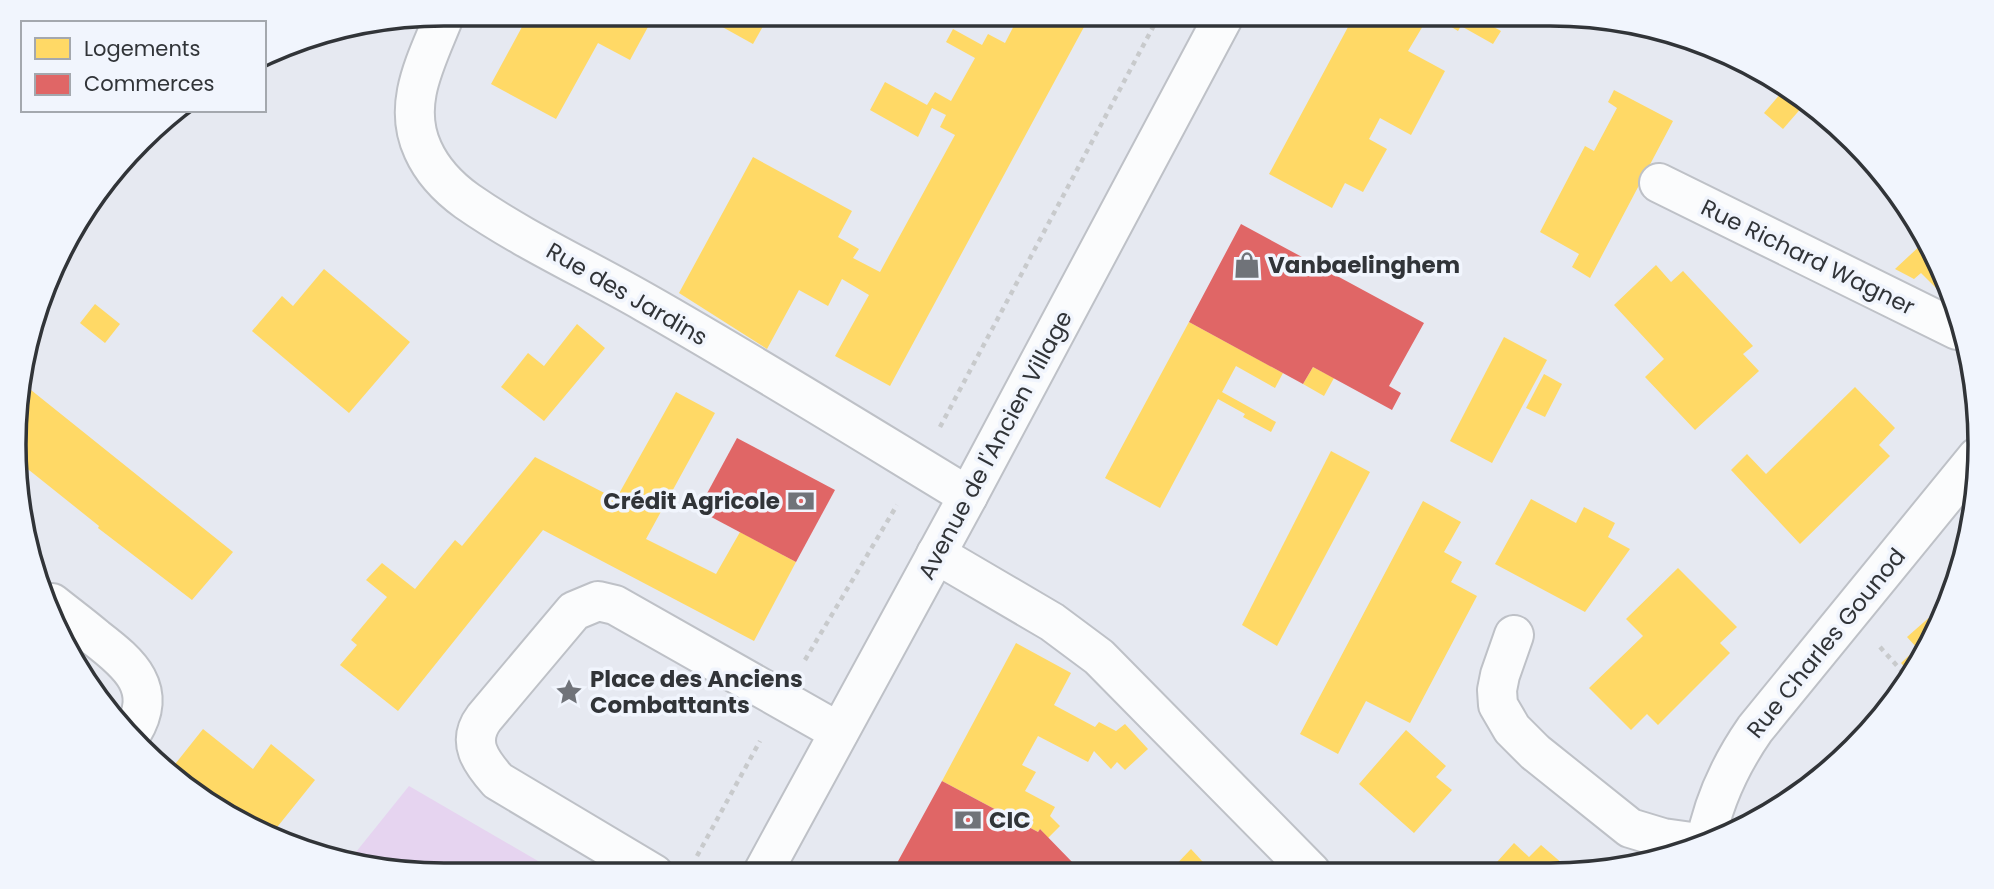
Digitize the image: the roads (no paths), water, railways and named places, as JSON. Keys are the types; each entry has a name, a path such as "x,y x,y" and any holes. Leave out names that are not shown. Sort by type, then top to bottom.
{"street":[{"name":"Rue des Jardins","path":"441,26 417,86 414,117 423,149 433,169 449,186 485,212 649,305 968,496"},
{"name":"Avenue de l'Ancien Village","path":"768,863 968,496 1219,26"},
{"name":"Rue Richard Wagner","path":"1659,183 1951,327"},
{"name":"Rue Charles Gounod","path":"1709,831 1716,798 1739,751 1967,469"},
{"path":"936,554 1052,622 1099,657 1302,863"},
{"path":"636,863 498,780 484,766 476,747 477,731 484,718 574,611 598,601 615,605 839,733"},
{"path":"60,609 117,654 136,675 144,700 136,726"},
{"path":"1514,635 1497,690 1498,705 1512,729 1535,752 1630,828 1684,841"}],"place":[{"name":"Vanbaelinghem","path":"1247,265"},
{"name":"Crédit Agricole","path":"801,501"},
{"name":"Place des Anciens Combattants","path":"569,692"},
{"name":"CIC","path":"968,820"}]}
